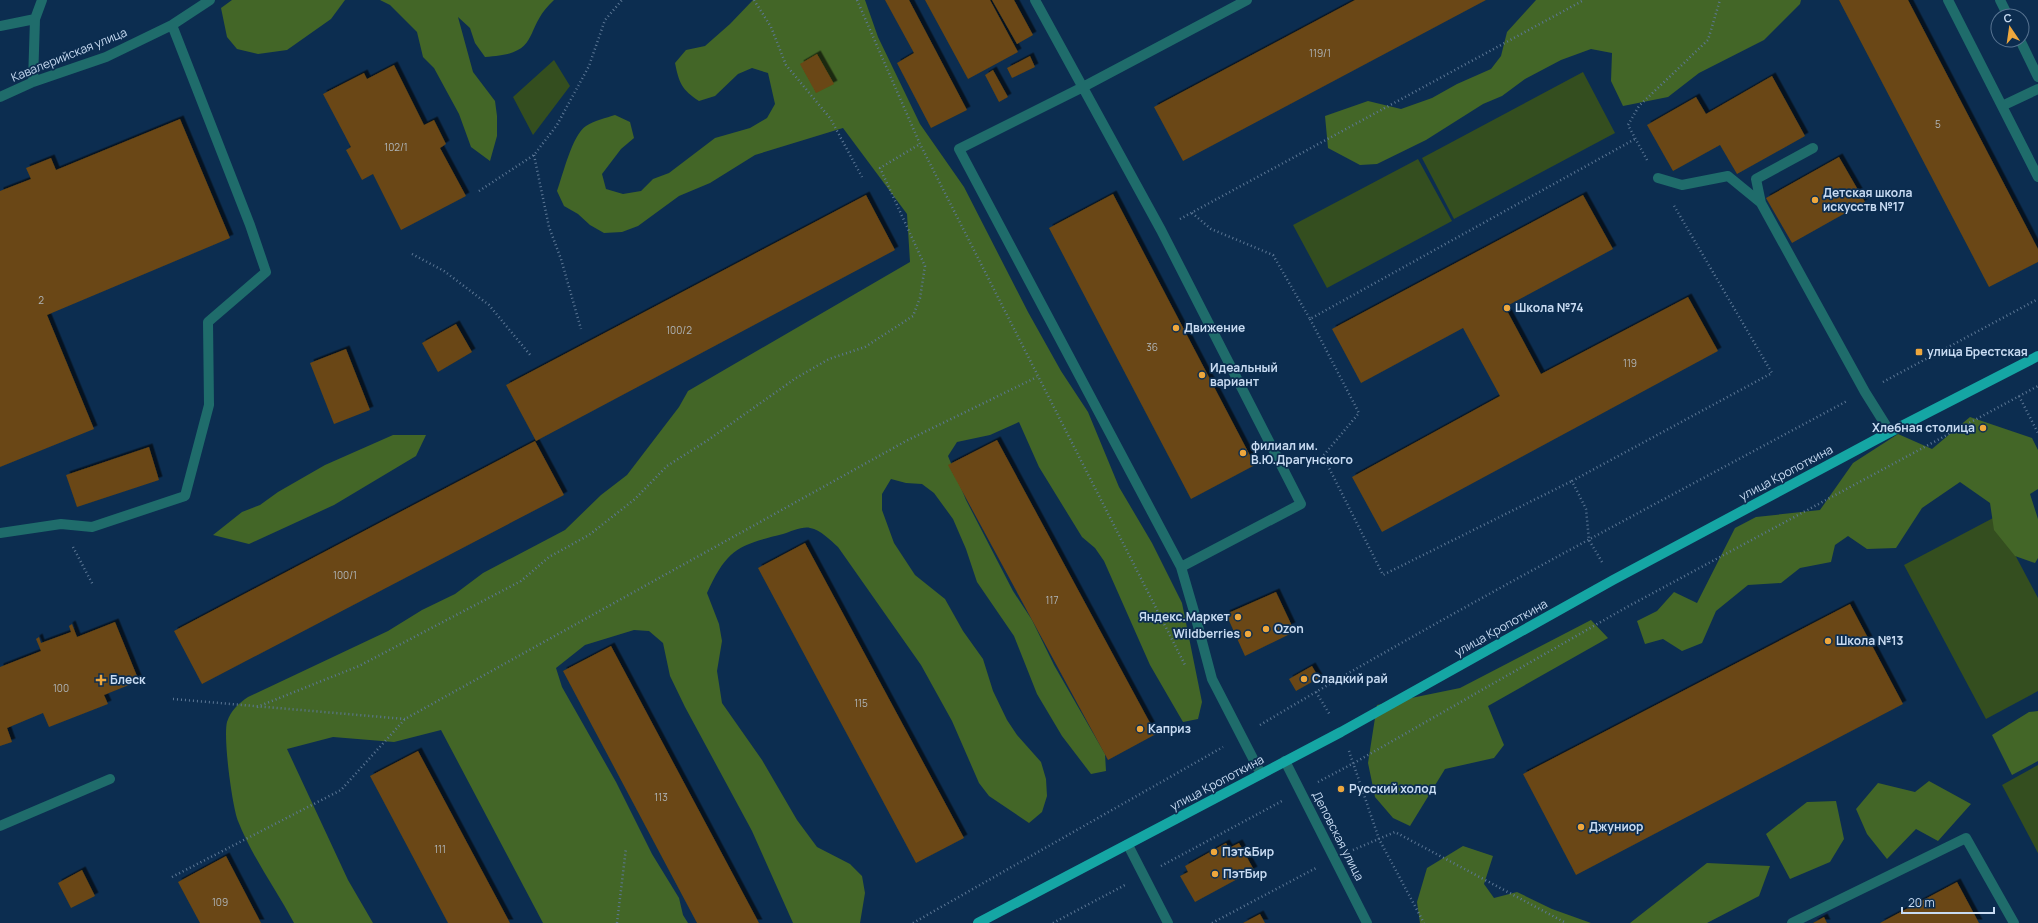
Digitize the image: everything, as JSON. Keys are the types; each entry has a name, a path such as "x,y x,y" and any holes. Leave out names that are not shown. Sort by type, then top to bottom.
{"main road":[{"name":"улица Кропоткина","path":"978,923 1341,732 1613,580 1890,432 2038,356"}],"street":[{"path":"33,82 35,19 42,0"},
{"name":"Кавалерийская улица","path":"0,97 33,82 106,57 172,25 210,0"},
{"path":"1035,0 1161,230 1301,504 1181,567"},
{"path":"1247,0 1083,87 959,149 1181,567 1212,679 1261,774"},
{"path":"1948,0 2038,177"},
{"path":"0,26 35,19"},
{"path":"0,533 60,524 92,527 185,496 209,405 208,322 266,272 250,225 172,25"},
{"path":"2024,48 2038,77"},
{"path":"2002,106 2038,89"},
{"path":"1813,148 1756,179 1761,203 1865,392 1890,432"},
{"path":"1658,178 1682,186 1728,176 1761,203"},
{"name":"Деповская улица","path":"1285,761 1367,923"},
{"path":"0,826 110,779"},
{"path":"1792,923 1966,838 2014,923"},
{"path":"1128,845 1168,923"}],"path":[{"path":"479,191 534,155 558,125 589,66 605,20 622,0"},
{"path":"754,0 772,27 786,65 830,118 862,177"},
{"path":"857,0 920,144 1187,670"},
{"path":"1161,230 1584,0"},
{"path":"1192,213 1211,230 1273,255 1310,319 1359,413 1323,456 1383,575 1572,481 1772,373 1628,126 1640,106 1708,40 1720,0"},
{"path":"1310,319 1635,139"},
{"path":"257,707 359,666 520,581 549,556 589,535 635,499 667,466 708,440 796,378 829,359 864,347 913,316 920,298 925,266 880,168 920,144"},
{"path":"534,155 549,227 561,259 581,329"},
{"path":"412,254 444,271 489,305 530,356"},
{"path":"913,923 1223,747 1316,692 1589,540 2038,299"},
{"path":"172,877 341,790 405,719 906,442 1037,377"},
{"path":"1053,923 1354,763 1627,607 2038,386"},
{"path":"2019,396 2038,433"},
{"path":"1572,481 1586,509 1589,540 1627,607"},
{"path":"60,524 93,585"},
{"path":"1316,692 1341,732 1354,763 1379,839 1424,923"},
{"path":"173,699 405,719"},
{"path":"1220,740 1223,747"},
{"path":"1212,923 1334,859 1395,832 1566,923"},
{"path":"617,923 626,848"}],"green space":[{"path":"232,0 345,0 331,19 287,50 258,54 237,49 227,37 221,8"},
{"path":"380,0 554,0 544,11 524,46 516,51 504,55 485,57 475,43 470,28 458,17 473,72 495,101 497,136 490,161 471,147 459,114 434,68 423,57 417,32 390,5"},
{"path":"753,0 865,0 878,37 920,124 964,187 1028,312 1061,371 1088,412 1119,487 1152,543 1182,603 1202,702 1198,719 1183,722 1150,665 1104,561 1095,548 1082,537 1039,467 1019,422 990,435 957,442 948,456 966,500 1013,591 1032,620 1054,665 1105,754 1106,771 1091,774 1062,736 1037,694 1014,636 977,582 966,549 953,519 934,493 922,484 906,483 891,479 882,494 882,510 894,543 915,575 945,599 963,631 983,659 993,691 1007,720 1017,735 1041,762 1046,779 1047,796 1042,812 1029,823 989,796 979,783 952,721 921,665 838,547 818,531 810,528 804,528 744,546 728,558 714,578 707,593 719,624 722,641 717,671 722,703 762,760 797,820 817,847 850,864 862,876 865,893 860,923 793,923 752,831 685,707 670,676 663,643 649,631 634,630 585,645 556,668 562,687 616,782 652,854 679,898 683,915 688,923 543,923 441,730 394,742 333,737 287,749 348,880 373,923 294,923 257,860 238,821 233,801 226,742 227,722 235,708 248,697 388,631 422,610 455,594 483,573 565,530 601,495 627,475 679,407 688,391 910,262 907,214 843,128 755,155 710,183 679,196 638,226 622,232 604,233 590,225 578,214 564,206 557,191 568,156 576,138 581,131 593,122 615,115 630,122 634,138 621,149 602,174 606,189 623,194 641,191 653,179 669,173 715,138 750,128 767,118 775,104 768,73 752,68 738,74 715,96 699,101 682,85 675,63 686,50 705,46 730,24"},
{"path":"1536,0 1801,0 1800,4 1764,40 1699,73 1668,97 1623,106 1611,81 1612,53 1591,49 1561,60 1525,79 1502,96 1483,104 1426,140 1377,164 1360,165 1328,148 1325,116 1368,101 1401,109 1432,98 1457,84 1491,69 1501,56 1507,32"},
{"path":"554,60 570,86 533,135 513,97"},
{"path":"1583,72 1615,133 1454,219 1422,158"},
{"path":"1418,159 1452,221 1327,288 1293,225"},
{"path":"1970,417 2032,438 2038,450 2038,489 2030,494 2038,519 2038,558 2035,563 2015,556 1994,530 1990,503 1960,482 1922,508 1896,548 1867,549 1848,536 1835,545 1831,562 1800,568 1781,583 1748,585 1716,611 1702,643 1682,651 1663,639 1645,644 1637,621 1657,611 1674,592 1697,603 1735,528 1756,517 1820,510 1853,463 1898,434 1932,449"},
{"path":"393,435 426,435 416,456 334,505 249,544 213,535 242,512 260,505 278,492 325,465"},
{"path":"1995,517 2038,598 2038,691 1986,719 1904,565"},
{"path":"1591,620 1608,638 1488,706 1504,745 1494,758 1445,769 1410,826 1393,818 1375,797 1368,763 1377,705 1460,688"},
{"path":"2038,711 2038,761 2012,775 1992,735 2029,712"},
{"path":"2038,765 2038,853 2002,785"},
{"path":"1929,781 1971,804 1938,841 1916,829 1887,859 1867,834 1856,809 1878,783 1915,792"},
{"path":"1836,801 1844,839 1830,862 1790,879 1766,834 1807,802"},
{"path":"1463,846 1493,856 1484,884 1494,898 1517,892 1552,909 1591,923 1420,923 1417,902 1427,868"},
{"path":"1707,863 1770,866 1759,896 1707,923 1630,923"}],"building":[{"path":"885,0 909,0 967,110 931,128 897,63 914,53"},
{"path":"925,0 990,0 1018,52 968,79"},
{"path":"992,0 1014,0 1033,35 1017,44"},
{"path":"1355,0 1486,0 1183,161 1154,107"},
{"path":"1839,0 1908,0 2038,249 2038,262 1989,287"},
{"path":"817,54 834,84 816,93 800,64"},
{"path":"1030,56 1035,67 1012,78 1007,68"},
{"path":"394,65 424,125 434,120 446,144 440,148 466,196 401,230 373,174 362,180 346,150 351,147 323,94 364,73 367,79"},
{"path":"993,70 1008,97 999,102 985,75"},
{"path":"1772,76 1805,136 1737,174 1720,145 1673,171 1647,125 1696,97 1706,114"},
{"path":"180,119 230,238 47,315 94,429 0,467 0,191 31,179 26,168 51,158 56,170"},
{"name":"Детская школа искусств №17","path":"1839,157 1865,202 1792,243 1766,198"},
{"path":"1113,194 1255,465 1191,499 1049,228"},
{"path":"866,195 895,250 536,441 506,385"},
{"path":"1583,195 1613,249 1505,307 1541,374 1688,297 1718,351 1382,532 1352,477 1500,396 1463,328 1361,383 1332,329"},
{"path":"456,324 472,352 438,372 422,343"},
{"path":"346,349 370,410 334,424 310,363"},
{"path":"997,440 1156,734 1108,760 948,465"},
{"path":"535,441 564,495 202,684 174,631"},
{"path":"149,447 159,480 77,507 66,475"},
{"path":"805,543 964,838 916,863 758,568"},
{"path":"1276,592 1292,626 1287,628 1290,634 1245,656 1226,614"},
{"path":"1850,604 1903,704 1576,875 1523,774"},
{"path":"115,622 139,681 104,695 108,704 49,727 43,713 7,728 12,742 0,746 0,667 41,651 36,639 39,637 41,643 71,632 69,626 72,624 77,637"},
{"path":"611,646 759,923 697,923 563,671"},
{"name":"Сладкий рай","path":"1312,666 1319,678 1296,691 1289,679"},
{"path":"418,751 510,923 448,923 370,776"},
{"name":"ПэтБир","path":"1226,843 1229,848 1239,843 1254,870 1195,902 1180,876 1188,872 1185,866"},
{"path":"226,856 261,923 200,923 178,882"},
{"path":"82,870 95,896 71,908 58,883"},
{"path":"1957,882 1979,923 1880,923"},
{"path":"1260,914 1265,923 1243,923"},
{"path":"1824,917 1827,923 1813,923"}],"place":[{"name":"Детская школа искусств №17","path":"1815,200"},
{"name":"Школа №74","path":"1507,308"},
{"name":"Движение","path":"1176,328"},
{"name":"улица Брестская","path":"1919,352"},
{"name":"Идеальный вариант","path":"1202,375"},
{"name":"Хлебная столица","path":"1983,428"},
{"name":"филиал им. В.Ю.Драгунского","path":"1243,453"},
{"name":"Яндекс.Маркет","path":"1238,617"},
{"name":"Ozon","path":"1266,629"},
{"name":"Wildberries","path":"1248,634"},
{"name":"Школа №13","path":"1828,641"},
{"name":"Сладкий рай","path":"1304,679"},
{"name":"Блеск","path":"101,680"},
{"name":"Каприз","path":"1140,729"},
{"name":"Русский холод","path":"1341,789"},
{"name":"Джуниор","path":"1581,827"},
{"name":"Пэт&Бир","path":"1214,852"},
{"name":"ПэтБир","path":"1215,874"}]}
